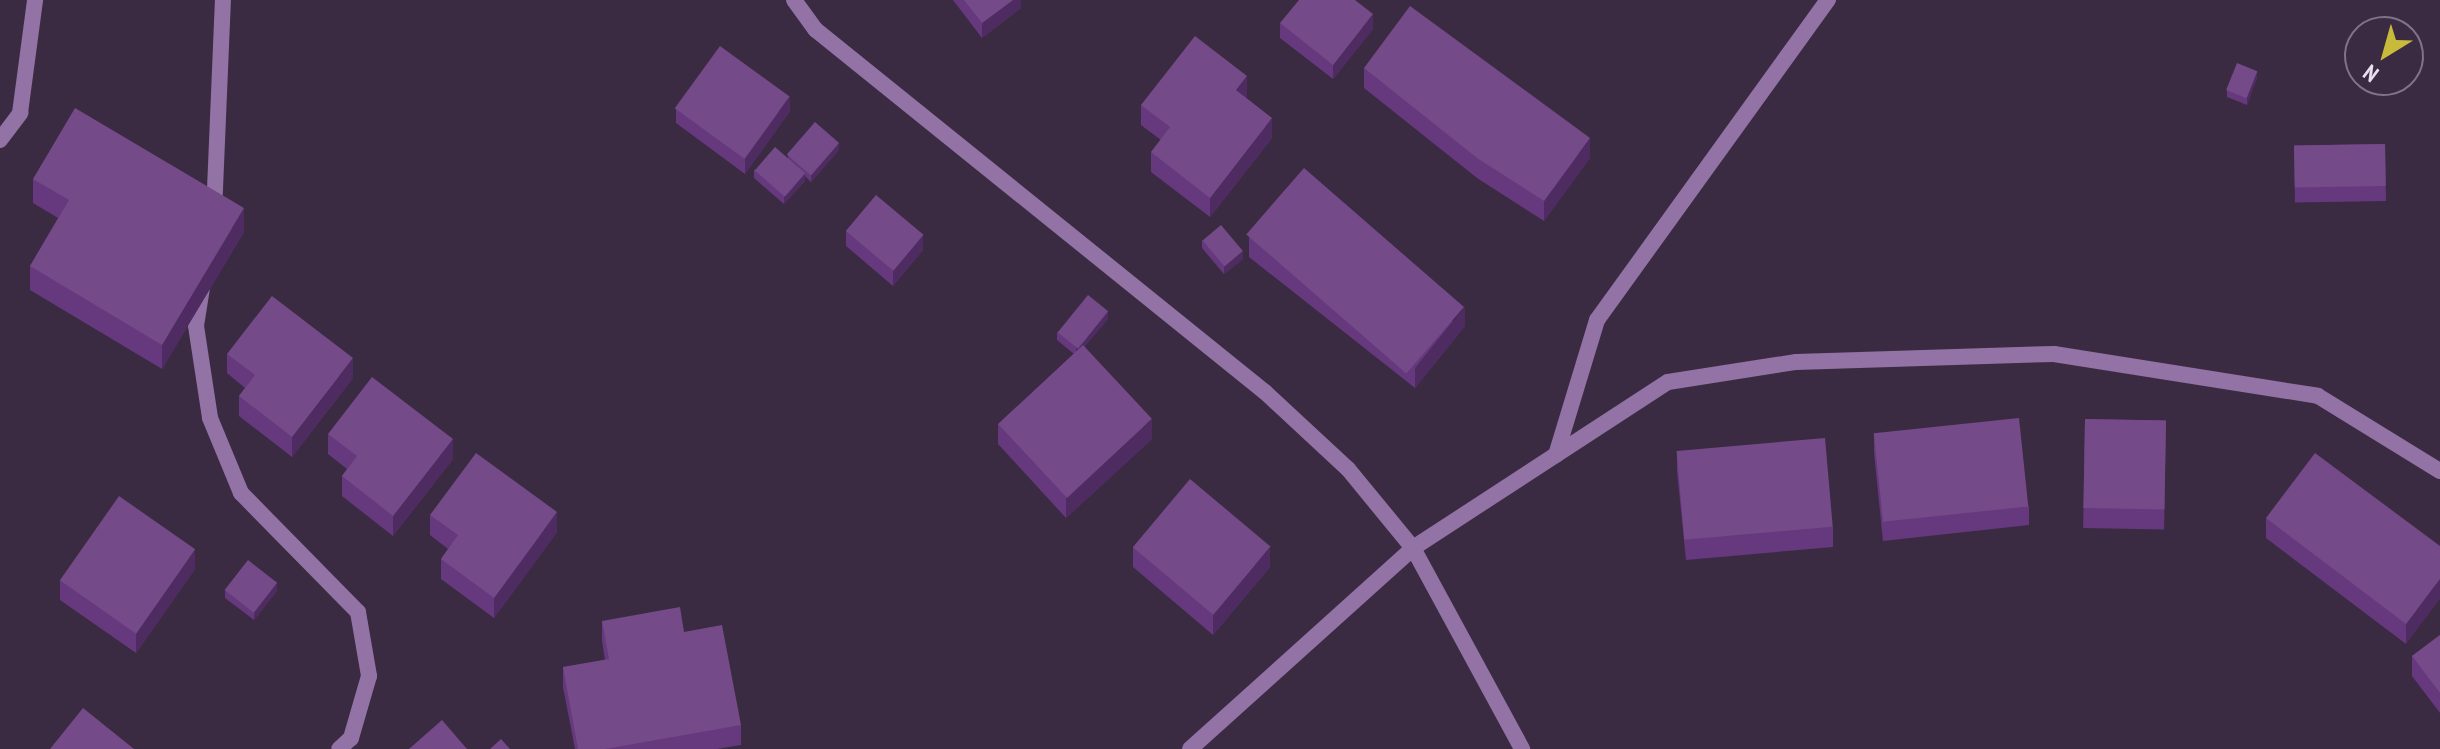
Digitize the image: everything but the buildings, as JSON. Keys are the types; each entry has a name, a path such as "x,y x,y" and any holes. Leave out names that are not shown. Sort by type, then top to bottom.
{"street":[{"path":"0,140 20,113 35,0"},
{"path":"210,239 223,0"},
{"path":"794,0 816,30 1265,392 1348,469 1413,548 1522,749"},
{"path":"1556,455 1597,320 1828,0"},
{"path":"205,268 196,326 210,418 241,493 358,612 369,676 351,738 339,749"},
{"path":"1190,749 1413,548 1668,382 1796,362 2054,354 2318,396 2440,471"}]}
